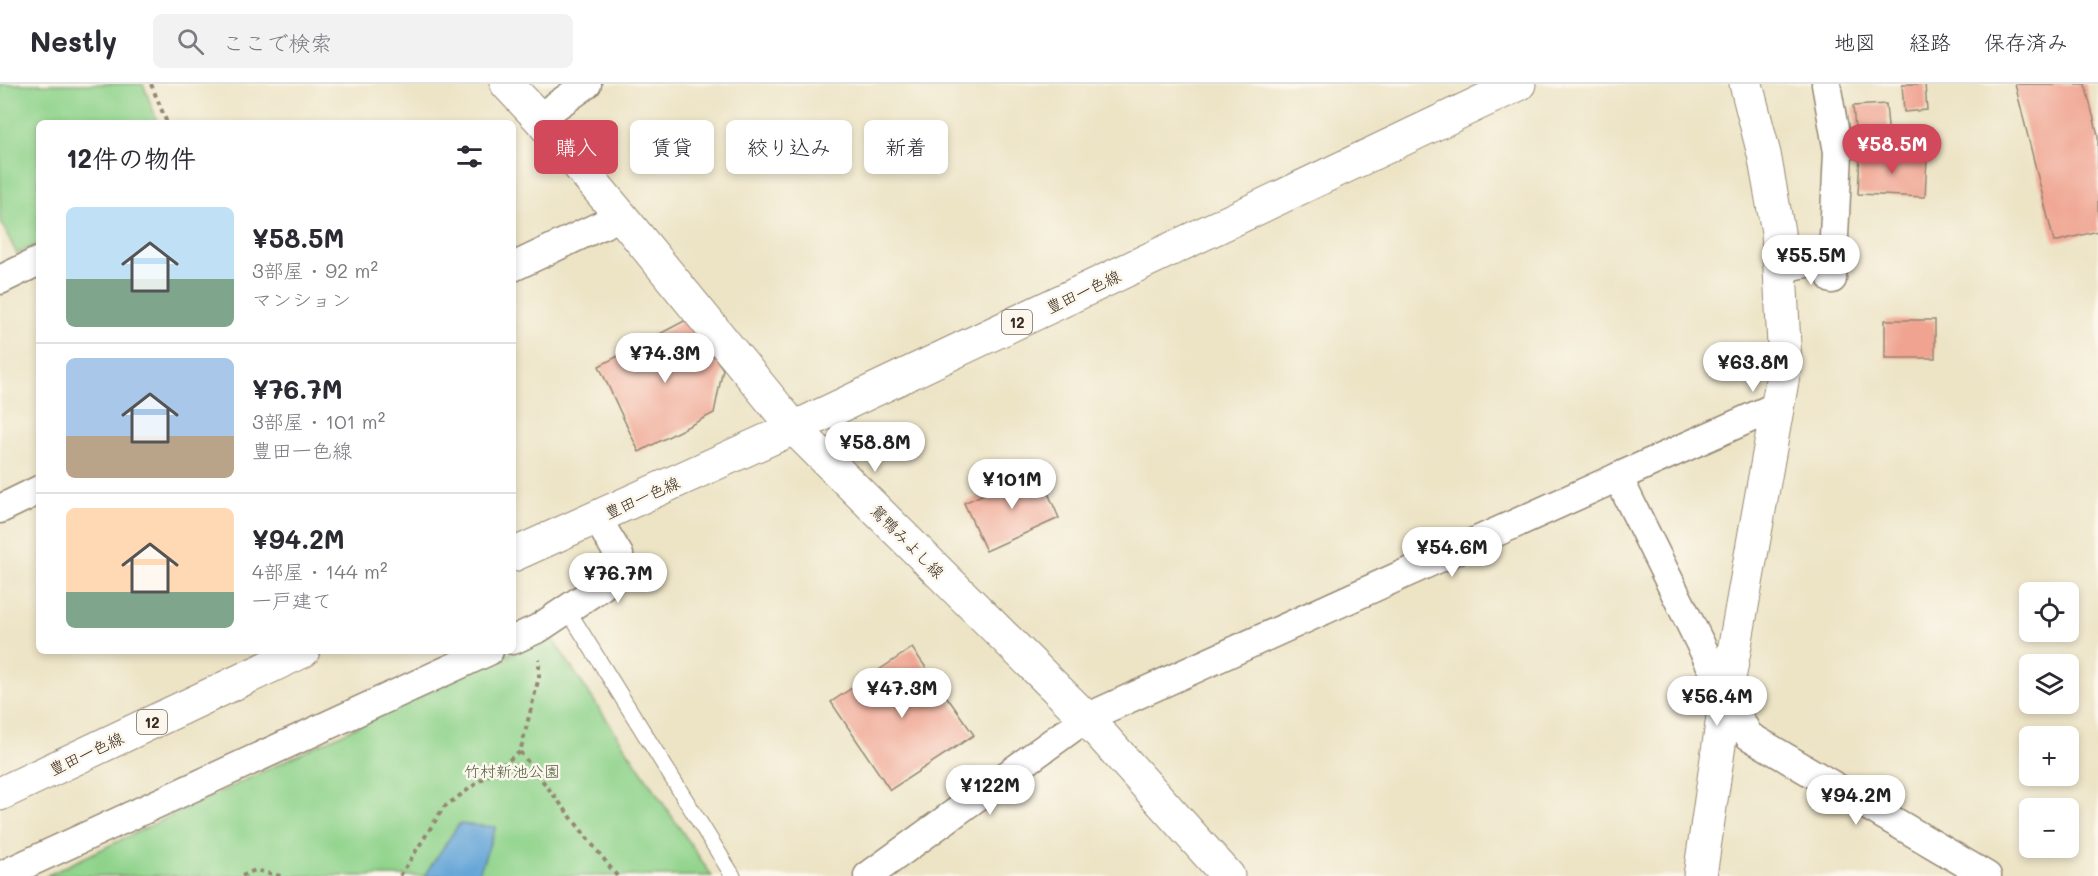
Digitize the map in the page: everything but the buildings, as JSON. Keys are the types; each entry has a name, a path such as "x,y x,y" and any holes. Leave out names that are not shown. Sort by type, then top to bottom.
{"main road":[{"name":"鴛鴨みよし線","path":"507,84 539,118 621,216 794,428 1086,718 1228,876"},
{"name":"豊田一色線","path":"516,554 794,428 1520,84"},
{"path":"1700,876 1726,696 1785,364 1778,231 1764,154 1746,84"},
{"name":"豊田一色線","path":"0,794 297,654"}],"street":[{"path":"539,118 587,84"},
{"path":"1780,268 1833,268 1838,152 1826,84"},
{"path":"516,266 621,216"},
{"path":"0,280 36,262"},
{"path":"868,876 1086,718 1777,406"},
{"path":"1618,477 1726,696 1749,736 1987,876"},
{"path":"0,508 36,491"},
{"path":"516,639 539,628 602,586 619,555 596,517"},
{"path":"0,876 482,654"}],"lane":[{"path":"567,609 734,876"}],"path":[{"path":"151,84 166,120"},
{"path":"400,876 444,807 520,752 539,677 539,628"},
{"path":"520,752 618,876"},
{"path":"242,876 255,870 282,876"}],"green space":[{"path":"0,84 143,84 157,120 36,120 36,245 17,254 0,220"},
{"name":"竹村新池公園","path":"549,634 712,876 46,876 507,654 516,654 516,650"}],"water":[{"path":"459,824 496,827 478,876 424,876"}]}
